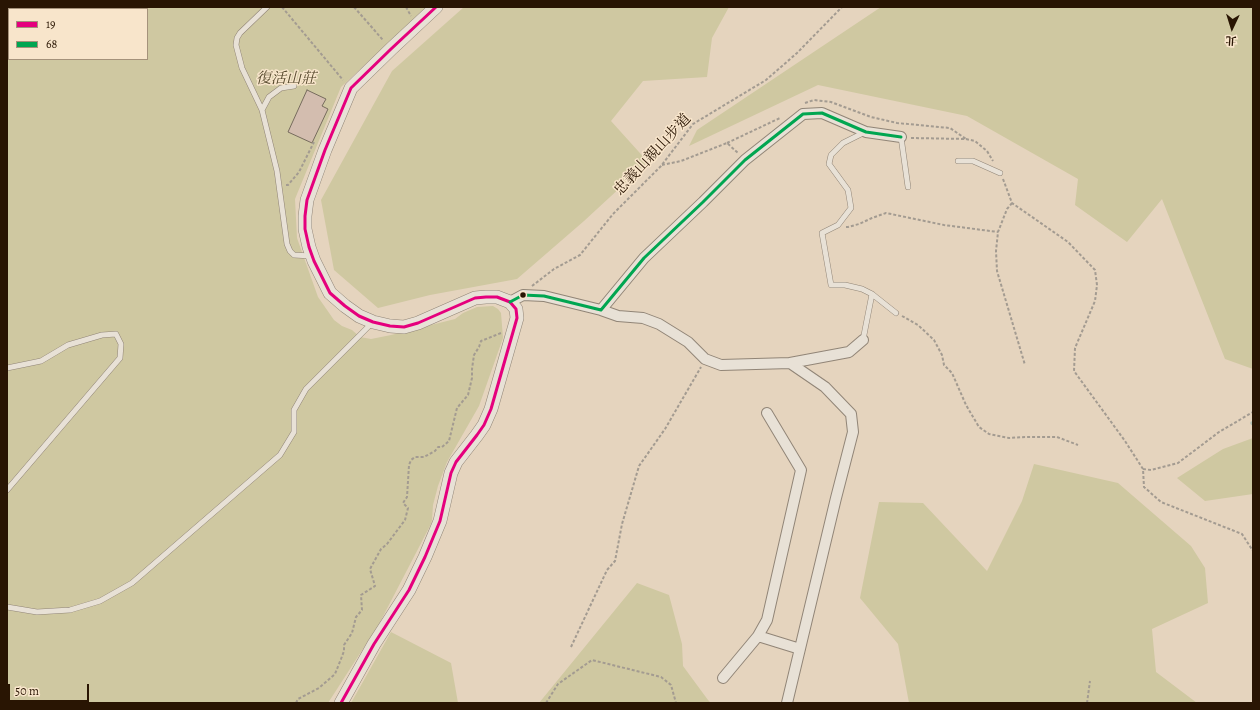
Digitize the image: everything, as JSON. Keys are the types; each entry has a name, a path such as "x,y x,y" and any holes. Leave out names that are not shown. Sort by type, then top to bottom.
{"street":[{"path":"341,703 374,644 408,590 425,557 440,521 450,474 456,462 477,435 491,409 517,318 516,309 510,302 497,297 475,298 418,323 404,327 390,326 373,322 360,316 345,306 330,293 309,247 305,229 305,216 308,200 325,150 351,88 436,7"},
{"path":"601,310 644,258 745,160 803,114 822,113 866,132 901,137"},
{"path":"510,302 523,295 544,296 601,310 618,316 643,318 659,324 688,342 705,359 721,365 790,363 849,352 863,340"},
{"path":"787,703 836,498 854,432 851,414 825,387 790,363"},
{"path":"723,678 758,636 767,620 801,470 767,413"},
{"path":"758,636 800,649"}],"lane":[{"path":"266,7 240,33 237,38 236,45 242,68 262,110 280,185 287,244 290,251 294,255 312,256"},
{"path":"262,110 269,97 281,88 294,86"},
{"path":"866,132 843,144 831,155 829,164 848,190 851,208 838,225 822,233 831,285 845,285 862,289 872,294 896,313"},
{"path":"901,137 908,187"},
{"path":"958,161 973,160 1000,173"},
{"path":"863,340 872,294"},
{"path":"7,607 37,612 70,610 100,601 132,584 280,455 294,432 294,410 306,389 373,322"},
{"path":"7,368 41,360 68,345 102,335 116,334 121,344 120,358 7,490"}],"path":[{"path":"282,7 351,88"},
{"path":"354,7 391,49"},
{"name":"忠義山親山步道","path":"523,295 535,283 554,269 580,255 613,214 661,166 694,124 766,80 797,52 842,7"},
{"path":"901,137 966,140 975,142 987,151 1000,173 1012,203 1068,242 1095,270 1097,285 1095,301 1075,348 1074,371 1121,435 1143,469 1144,488 1161,502 1242,534 1253,551"},
{"path":"280,185 288,185 299,172 314,142"},
{"path":"661,166 681,161 727,143 745,160"},
{"path":"1012,203 1007,208 998,232 996,251 997,271 1025,365"},
{"path":"838,225 848,227 886,214 944,225 998,232"},
{"path":"896,313 918,326 934,340 942,355 944,365 952,373 966,405 979,427 989,434 1009,438 1057,437 1078,445"},
{"path":"296,703 298,699 319,688 335,674 344,651 344,644 352,633 356,617 362,610 361,595 375,586 370,568 381,548 387,544 404,520 408,508 403,503 407,497 409,465 411,460 415,457 424,457 442,447 448,441 457,408 468,395 472,378 474,355 481,341 515,328"},
{"path":"571,647 607,570 615,561 622,524 639,466 665,428 705,359"},
{"path":"1143,469 1152,470 1178,463 1219,432 1253,412"},
{"path":"546,703 558,684 592,660 661,677 671,685 676,703"},
{"path":"1087,703 1090,681"}],"green space":[{"name":"復活山莊","path":"7,7 427,7 341,87 295,199 297,238 318,297 334,320 342,326 352,330 360,337 371,339 391,335 455,319 463,313 477,307 493,306 501,313 503,338 479,406 447,462 433,505 431,524 379,624 328,703 7,703"},
{"path":"464,7 729,7 712,38 707,77 643,81 611,121 648,162 584,221 517,279 430,295 378,308 334,270 321,200 392,71"},
{"path":"881,7 1253,7 1253,369 1225,359 1162,199 1127,242 1075,205 1078,179 967,116 818,85 689,146 697,130"},
{"path":"1253,438 1253,494 1205,501 1177,478 1223,449"},
{"path":"1034,464 1118,483 1191,546 1205,568 1208,603 1152,629 1156,672 1197,703 909,703 898,644 860,598 879,502 923,503 987,571 1022,501"},
{"path":"637,583 669,595 682,644 683,666 711,703 539,703"},
{"path":"391,632 451,663 458,703 351,703"}],"building":[{"path":"307,90 326,99 322,106 328,109 312,143 288,132"}],"transit line":[{"name":"19","path":"341,703 374,644 409,590 425,557 440,521 451,473 456,462 484,425 491,409 517,318 516,309 510,302 497,297 486,297 475,298 418,323 404,327 390,326 373,322 359,316 330,293 314,261 309,247 305,229 307,200 325,150 351,88 436,7"},
{"name":"68","path":"510,302 523,295 544,296 601,310 644,258 745,160 803,114 822,113 866,132 901,137"}]}
